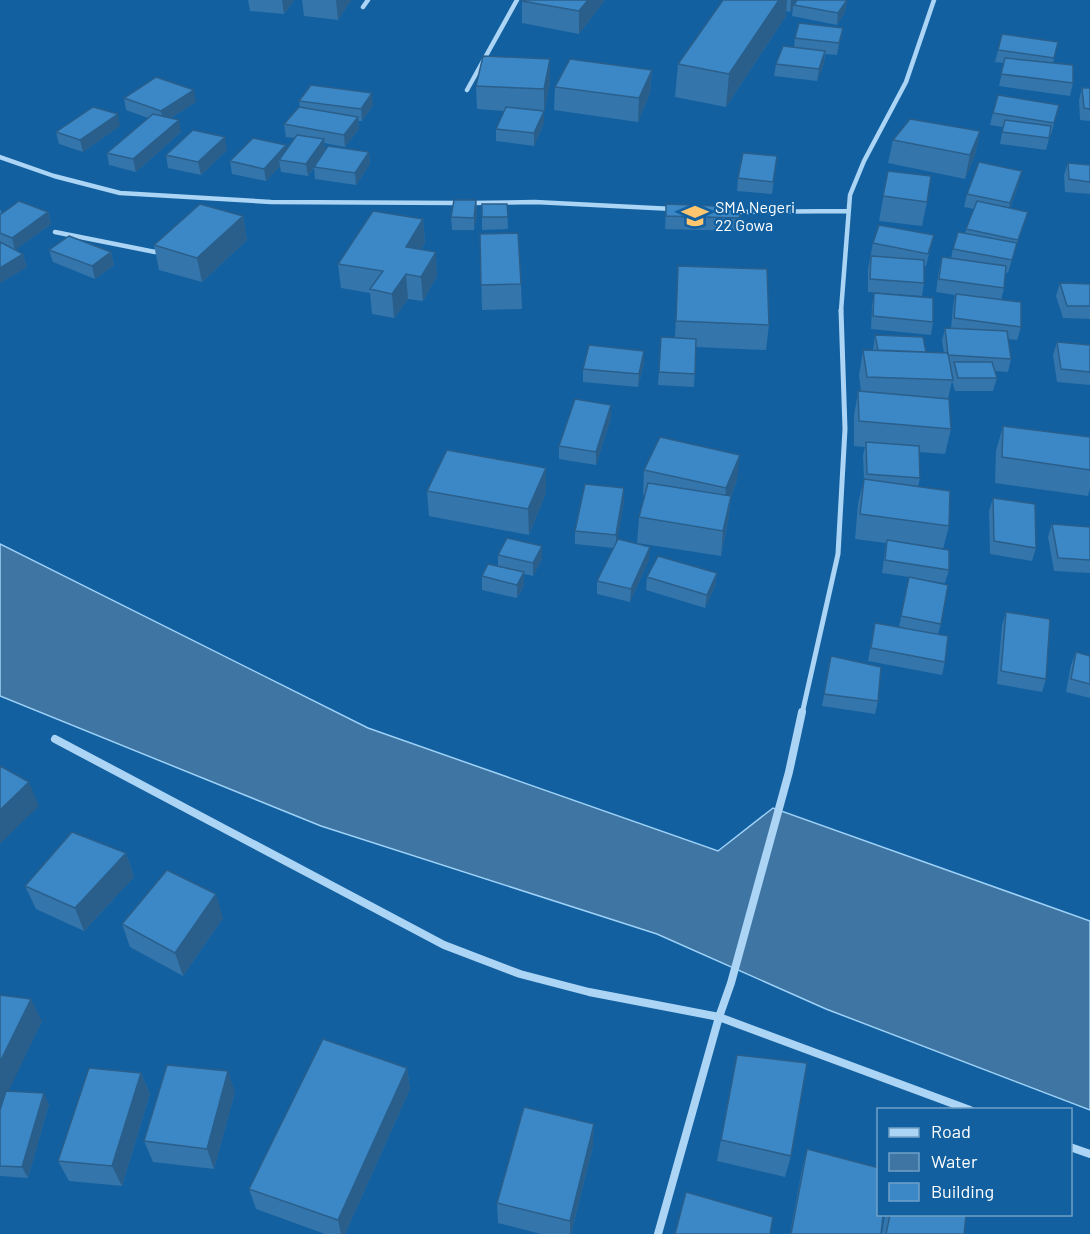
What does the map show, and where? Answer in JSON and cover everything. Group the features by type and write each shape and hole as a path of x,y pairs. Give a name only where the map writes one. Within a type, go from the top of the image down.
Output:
{"street":[{"path":"363,7 368,0"},
{"path":"467,90 517,0"},
{"path":"658,1234 789,772 838,554 845,429 842,305 847,211 855,179 894,107 915,61 934,0"},
{"path":"0,157 69,181 120,193 218,200 400,204 535,202 685,209"},
{"path":"209,208 218,200"},
{"path":"731,212 847,211"},
{"path":"55,232 155,252 164,244"},
{"path":"55,739 444,945 520,974 589,992 719,1017 965,1108"},
{"path":"1072,1147 1090,1154"}],"water":[{"path":"0,544 368,728 718,851 773,808 1090,921 1090,1110 826,1009 657,934 321,826 0,696"}],"building":[{"path":"522,0 588,0 579,11"},
{"path":"723,0 779,0 729,74 678,64"},
{"path":"797,0 847,0 838,13 794,5"},
{"path":"799,23 843,28 839,43 795,38"},
{"path":"1002,34 1058,42 1054,58 998,50"},
{"path":"783,46 825,51 819,69 776,64"},
{"path":"483,56 550,59 544,89 476,86"},
{"path":"1005,58 1073,65 1073,83 1001,74"},
{"path":"570,59 652,70 639,98 555,87"},
{"path":"156,77 194,90 161,111 124,98"},
{"path":"311,85 372,93 361,109 299,101"},
{"path":"1082,88 1090,88 1090,109 1084,108"},
{"path":"998,95 1059,105 1054,123 993,113"},
{"path":"93,107 118,114 80,140 56,132"},
{"path":"299,107 358,117 344,135 284,124"},
{"path":"506,107 544,111 534,133 496,129"},
{"path":"153,114 179,120 133,159 107,153"},
{"path":"910,119 980,131 970,155 893,140"},
{"path":"1005,120 1051,126 1049,138 1002,132"},
{"path":"193,130 225,137 198,162 166,155"},
{"path":"297,135 324,139 306,164 279,160"},
{"path":"253,138 286,145 264,169 230,161"},
{"path":"328,146 369,152 355,173 314,167"},
{"path":"743,153 777,156 773,182 738,178"},
{"path":"979,162 1022,171 1010,203 967,194"},
{"path":"1068,163 1090,165 1090,182 1069,179"},
{"path":"888,171 931,176 927,202 883,196"},
{"path":"454,200 476,200 474,218 451,217"},
{"path":"19,201 48,212 12,238 0,233 0,215"},
{"path":"977,201 1028,212 1018,240 966,229"},
{"path":"200,204 243,216 197,258 154,245"},
{"path":"482,204 507,204 508,217 482,217"},
{"path":"666,204 739,207 740,218 666,216"},
{"path":"373,211 423,219 406,247 436,252 421,277 406,274 392,294 370,289 383,271 338,264"},
{"path":"879,225 934,235 928,254 873,243"},
{"path":"958,232 1017,243 1012,260 953,249"},
{"path":"518,233 521,284 481,285 480,234"},
{"path":"69,236 111,252 92,266 49,250"},
{"path":"0,242 23,254 0,268"},
{"path":"871,256 924,260 924,283 870,279"},
{"path":"942,257 1006,266 1004,288 939,279"},
{"path":"678,266 767,269 769,325 676,321"},
{"path":"1060,283 1090,284 1090,306 1067,306"},
{"path":"874,293 933,298 933,322 873,316"},
{"path":"956,294 1021,302 1021,327 954,318"},
{"path":"945,328 1007,331 1011,359 948,355"},
{"path":"875,335 923,337 926,352 878,350"},
{"path":"661,337 696,339 695,374 659,372"},
{"path":"1057,342 1090,345 1090,372 1061,369"},
{"path":"589,345 644,351 639,374 583,369"},
{"path":"863,350 948,353 953,380 867,377"},
{"path":"954,362 992,362 997,378 958,378"},
{"path":"858,391 949,399 951,429 859,421"},
{"path":"575,399 611,405 596,452 559,446"},
{"path":"1003,426 1090,437 1090,470 1002,457"},
{"path":"660,437 740,455 726,488 644,470"},
{"path":"866,442 919,446 920,478 867,474"},
{"path":"447,450 546,468 528,509 427,491"},
{"path":"864,479 950,491 949,526 860,514"},
{"path":"648,483 731,496 723,531 639,517"},
{"path":"585,484 624,488 616,535 575,531"},
{"path":"993,498 1035,504 1036,548 994,541"},
{"path":"1052,524 1090,527 1090,560 1058,558"},
{"path":"507,538 542,546 533,563 498,555"},
{"path":"618,539 650,547 631,589 597,581"},
{"path":"887,540 949,550 949,570 885,560"},
{"path":"658,556 717,573 707,595 647,577"},
{"path":"488,564 524,572 517,585 482,576"},
{"path":"909,577 948,585 941,624 901,616"},
{"path":"1006,612 1050,619 1046,679 1001,671"},
{"path":"875,623 948,636 945,662 871,648"},
{"path":"1076,652 1090,656 1090,684 1071,679"},
{"path":"831,656 881,667 878,701 824,694"},
{"path":"0,766 29,782 0,810"},
{"path":"72,832 126,853 75,908 25,886"},
{"path":"167,870 216,894 175,953 122,924"},
{"path":"0,995 31,999 0,1062"},
{"path":"323,1039 407,1068 338,1220 249,1189"},
{"path":"737,1055 807,1063 791,1156 721,1140"},
{"path":"167,1065 228,1071 207,1149 144,1141"},
{"path":"89,1068 141,1073 112,1166 58,1161"},
{"path":"6,1091 44,1093 22,1167 0,1166 0,1110"},
{"path":"524,1107 594,1124 570,1221 497,1203"},
{"path":"807,1149 877,1167 877,1216 883,1216 881,1234 791,1234"},
{"path":"686,1192 773,1217 770,1234 675,1234"},
{"path":"890,1216 966,1216 964,1234 886,1234"}],"place":[{"name":"SMA Negeri 22 Gowa","path":"695,216"}]}
